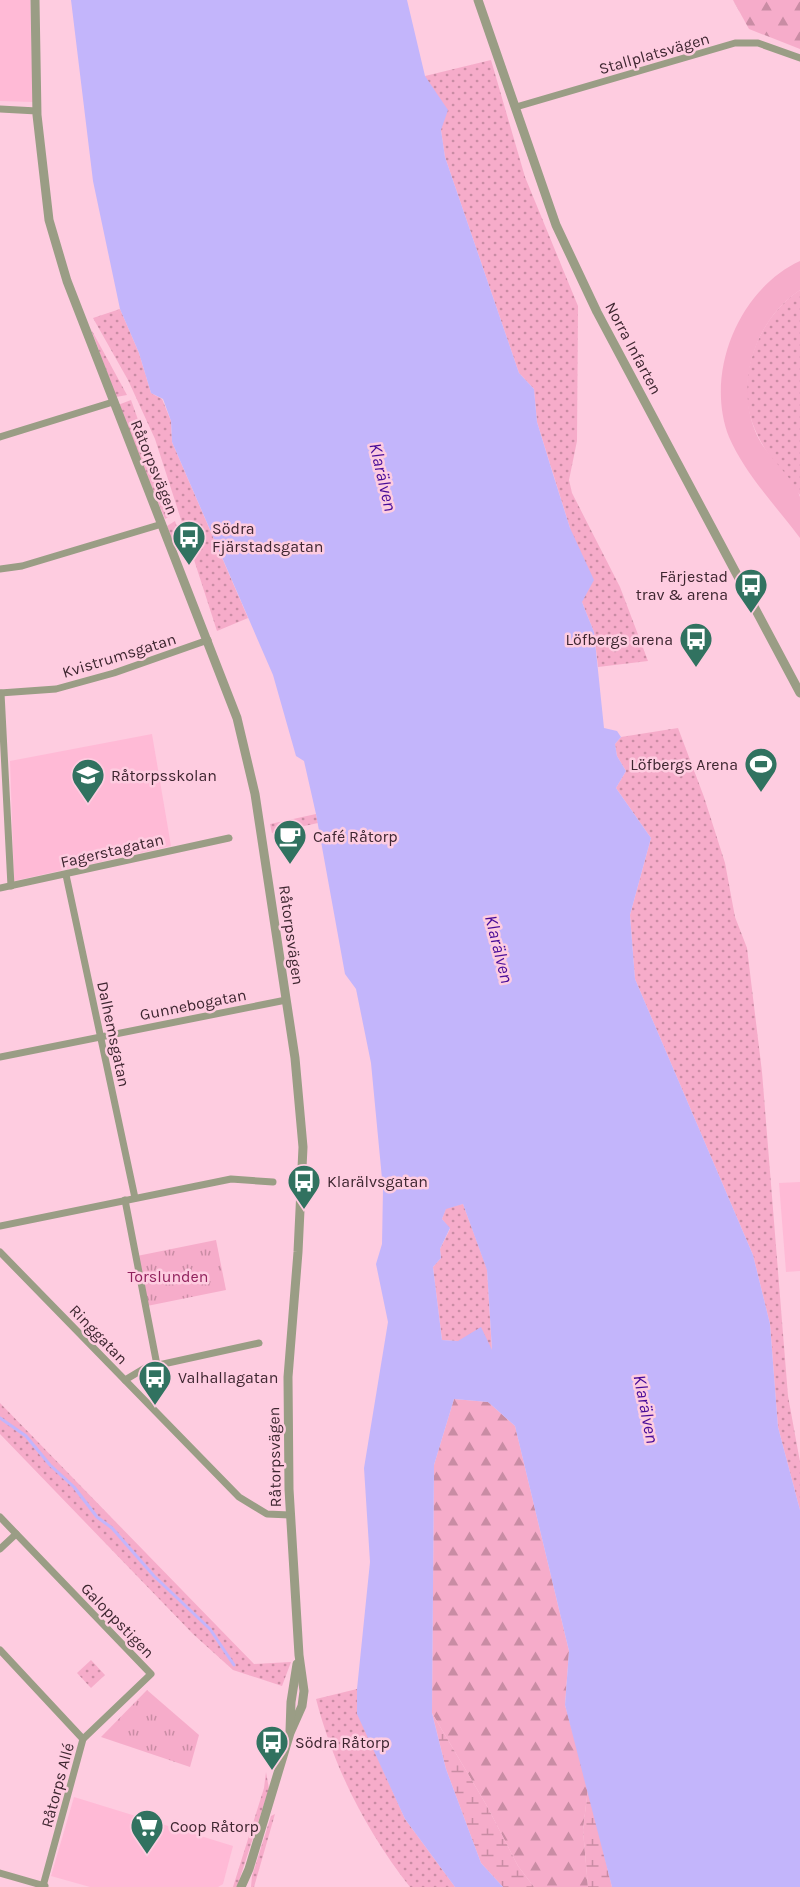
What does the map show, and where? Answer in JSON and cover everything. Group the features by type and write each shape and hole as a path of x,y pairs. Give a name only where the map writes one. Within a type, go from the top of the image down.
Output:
{"street":[{"name":"Råtorpsvägen","path":"35,0 37,111 49,220 67,281 237,718 249,763 295,1058 303,1147 298,1252 288,1377 290,1515 299,1655 304,1691 302,1706 290,1733 249,1869"},
{"name":"Norra Infarten","path":"478,0 556,225 597,312 800,693"},
{"name":"Stallplatsvägen","path":"516,107 735,44 758,43 800,58"},
{"path":"0,110 37,111"},
{"path":"0,437 113,402"},
{"path":"0,569 22,566 162,524"},
{"name":"Kvistrumsgatan","path":"1,693 56,689 114,673 208,640"},
{"path":"1,693 11,886"},
{"name":"Fagerstagatan","path":"0,888 229,838"},
{"name":"Dalhemsgatan","path":"66,875 135,1198"},
{"name":"Gunnebogatan","path":"0,1056 286,1000"},
{"path":"0,1226 231,1179 273,1182"},
{"path":"125,1200 157,1365"},
{"name":"Ringgatan","path":"0,1252 244,1501 267,1514 290,1515"},
{"path":"125,1380 137,1371 157,1365 259,1343"},
{"name":"Galoppstigen","path":"0,1517 151,1674 83,1738"},
{"path":"0,1549 16,1534"},
{"name":"Råtorps Allé","path":"0,1650 83,1738 45,1886"},
{"path":"241,1887 249,1869"},
{"path":"248,1887 249,1869"},
{"path":"0,1873 45,1886"}],"shaded area":[{"path":"0,0 30,0 33,102 0,101"},
{"name":"Råtorpsskolan","path":"152,734 171,846 14,881 10,761"},
{"path":"800,1182 800,1271 786,1272 779,1183"},
{"path":"74,1797 233,1846 223,1884 218,1887 90,1887 51,1876"}],"green space":[{"path":"733,0 800,0 800,49 749,29"},
{"path":"491,60 525,177 578,306 577,441 569,480 572,493 620,587 648,661 598,667 594,632 582,602 570,528 537,422 534,389 519,373 445,157 441,130 425,76"},
{"path":"800,261 800,290 784,303 759,338 748,379 748,400 752,421 760,441 798,491 800,538 752,477 736,451 729,437 722,412 721,386 724,361 732,336 744,312 760,291 778,274"},
{"path":"800,290 800,495 758,437 749,409 747,390 754,351 762,333 772,316"},
{"path":"120,309 139,353 151,393 162,399 171,421 172,442 248,618 217,631 155,439 128,380 93,318"},
{"path":"91,329 127,395 116,397"},
{"path":"131,400 172,515 165,519 118,405"},
{"path":"175,521 187,557 173,542 167,526"},
{"path":"678,728 704,797 725,863 735,917 747,948 762,1072 788,1396 800,1462 800,1510 778,1427 770,1324 753,1255 635,979 630,915 651,838 616,788 626,771 617,756 615,744 621,737"},
{"path":"316,814 318,823 272,833 270,824"},
{"path":"463,1204 487,1269 492,1352 458,1341 442,1340 433,1267 441,1258 440,1249 450,1229 442,1219 446,1208"},
{"name":"Torslunden","path":"216,1240 226,1290 147,1306 137,1256"},
{"path":"454,1399 488,1402 515,1426 569,1651 565,1705 588,1788 583,1830 588,1887 534,1887 518,1866 487,1806 432,1713 434,1465"},
{"path":"0,1403 254,1664 291,1662 282,1686 233,1670 193,1634 0,1434"},
{"path":"91,1660 105,1675 91,1688 77,1673"},
{"path":"357,1689 358,1714 405,1819 455,1887 410,1887 379,1844 353,1798 332,1750 316,1699"},
{"path":"147,1690 199,1735 190,1767 101,1737"},
{"path":"432,1713 487,1806 518,1866 534,1887 503,1887 481,1863 446,1769"},
{"path":"266,1772 269,1789 237,1887 233,1887 264,1788"},
{"path":"588,1788 612,1887 588,1887 583,1830"},
{"path":"275,1814 254,1887 251,1887 252,1876 271,1816"}],"water":[{"name":"Klarälven","path":"71,0 407,0 425,76 448,110 441,130 445,157 519,373 534,389 537,422 553,474 570,528 594,580 582,602 594,632 604,728 617,731 621,737 615,744 617,756 626,771 616,788 651,838 630,915 635,979 753,1255 770,1324 778,1427 800,1510 800,1887 612,1887 565,1705 569,1651 515,1426 488,1402 454,1399 434,1465 432,1713 446,1769 481,1863 503,1887 455,1887 405,1819 357,1714 357,1689 370,1562 364,1468 388,1322 376,1264 382,1244 383,1189 371,1063 356,989 345,974 304,761 296,756 273,675 172,442 171,421 163,399 151,393 139,353 120,309 93,181","holes":["463,1204 487,1270 492,1350 481,1327 458,1341 442,1340 433,1267 441,1258 440,1249 450,1228 442,1219 446,1209"]}],"waterway":[{"path":"0,1418 26,1436 50,1465 74,1487 97,1517 112,1528 154,1576 210,1629 234,1665"}],"place":[{"name":"Södra Fjärstadsgatan","path":"189,566"},
{"name":"Färjestad trav & arena","path":"751,614"},
{"name":"Löfbergs arena","path":"696,668"},
{"name":"Löfbergs Arena","path":"761,793"},
{"name":"Råtorpsskolan","path":"88,804"},
{"name":"Café Råtorp","path":"290,865"},
{"name":"Klarälvsgatan","path":"304,1210"},
{"name":"Valhallagatan","path":"155,1406"},
{"name":"Södra Råtorp","path":"272,1771"},
{"name":"Coop Råtorp","path":"147,1855"}]}
